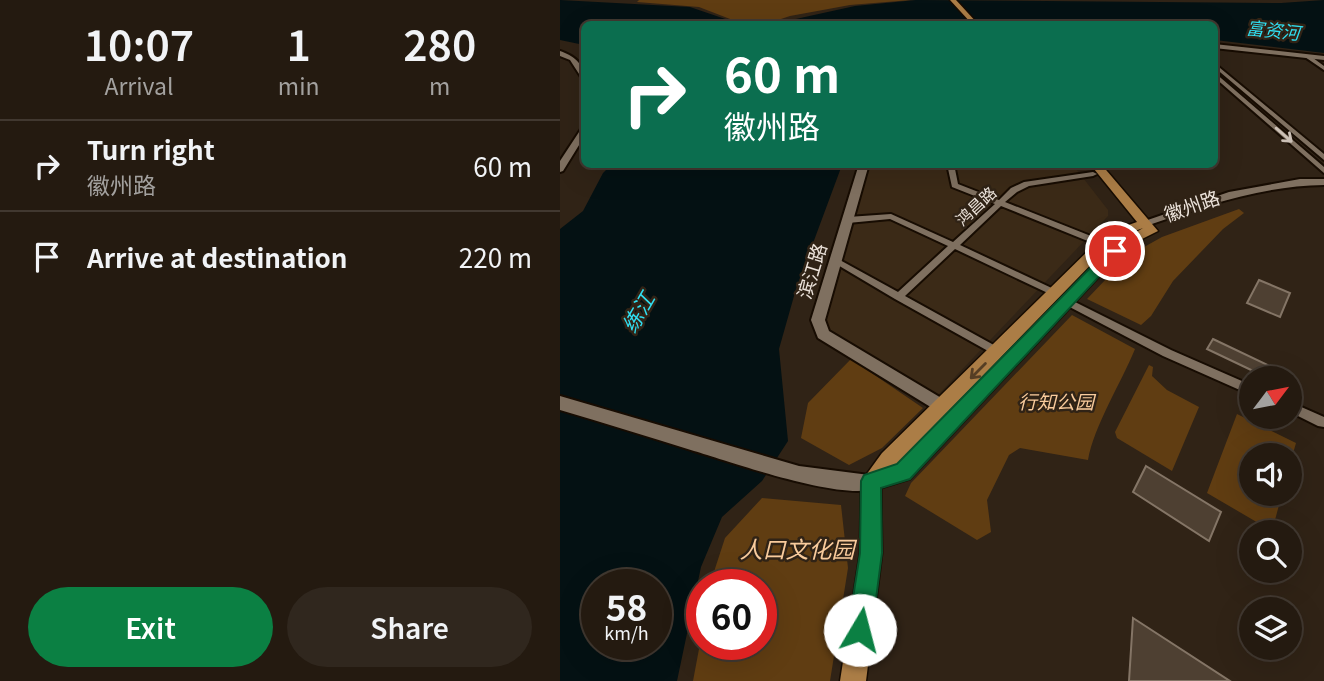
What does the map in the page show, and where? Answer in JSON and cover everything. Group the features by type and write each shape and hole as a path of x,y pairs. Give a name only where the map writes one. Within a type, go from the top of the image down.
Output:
{"main road":[{"path":"947,0 965,21"},
{"path":"953,0 972,21"},
{"path":"1091,168 1144,228"},
{"name":"徽州路","path":"871,481 903,472 1061,297 1103,244 1118,233 1144,228"},
{"name":"徽州路","path":"871,481 889,459 997,352 1144,228"},
{"path":"853,681 871,553 871,481"}],"street":[{"path":"1218,46 1324,58"},
{"path":"560,53 572,59 581,71"},
{"path":"1307,56 1324,68"},
{"path":"1218,67 1324,158"},
{"path":"1218,78 1324,171"},
{"path":"560,169 581,136"},
{"name":"滨江路","path":"863,168 818,320 823,334 942,407"},
{"path":"951,168 955,185 1103,244"},
{"name":"鸿昌路","path":"898,297 1000,203 1027,184 1091,168"},
{"name":"徽州路","path":"1144,228 1254,187 1293,181 1324,181"},
{"name":"徽州路","path":"1144,228 1252,196 1287,189 1324,188"},
{"path":"848,220 891,216 1061,297 1167,353 1239,385"},
{"path":"835,261 997,352"},
{"path":"560,403 799,474 844,481 871,481"},
{"path":"1302,413 1322,422"}],"shaded area":[{"path":"865,168 1075,168 1108,210 1108,216 935,398 828,332 822,313"}],"green space":[{"path":"911,0 850,5 775,21 735,21 699,7 637,2"},
{"path":"1239,209 1244,213 1223,229 1173,281 1151,316 1141,325 1087,299 1128,256 1162,237"},
{"name":"行知公园","path":"1072,315 1135,349 1102,419 1088,460 1020,448 1009,455 987,500 991,532 977,540 905,496 911,483"},
{"path":"851,359 923,408 882,448 849,465 801,438 808,403"},
{"path":"1149,365 1153,367 1152,376 1167,390 1199,407 1172,471 1117,438 1115,432"},
{"path":"1237,414 1239,429 1268,429 1296,443 1239,443 1239,506 1279,506 1275,520 1253,520 1207,493"},
{"name":"人口文化园","path":"762,498 841,505 848,568 830,681 693,681 697,660 777,660 777,569 715,569 725,538"}],"water":[{"path":"560,0 690,7 731,21 581,21 581,44 560,40"},
{"name":"富资河","path":"916,0 1281,3 1324,0 1324,53 1218,40 1218,21 787,21 855,6"},
{"name":"练江","path":"608,168 841,168 796,289 779,349 788,441 762,481 722,517 701,569 686,569 686,638 677,681 560,681 560,229 583,211"}],"building":[{"path":"1259,280 1290,293 1280,317 1247,303"},
{"path":"1213,339 1270,366 1243,366 1207,349"},
{"path":"1146,466 1221,512 1209,541 1133,492"},
{"path":"1133,618 1230,681 1129,681"}],"route":[{"path":"860,630 871,553 871,481 903,472 1115,251"}]}
